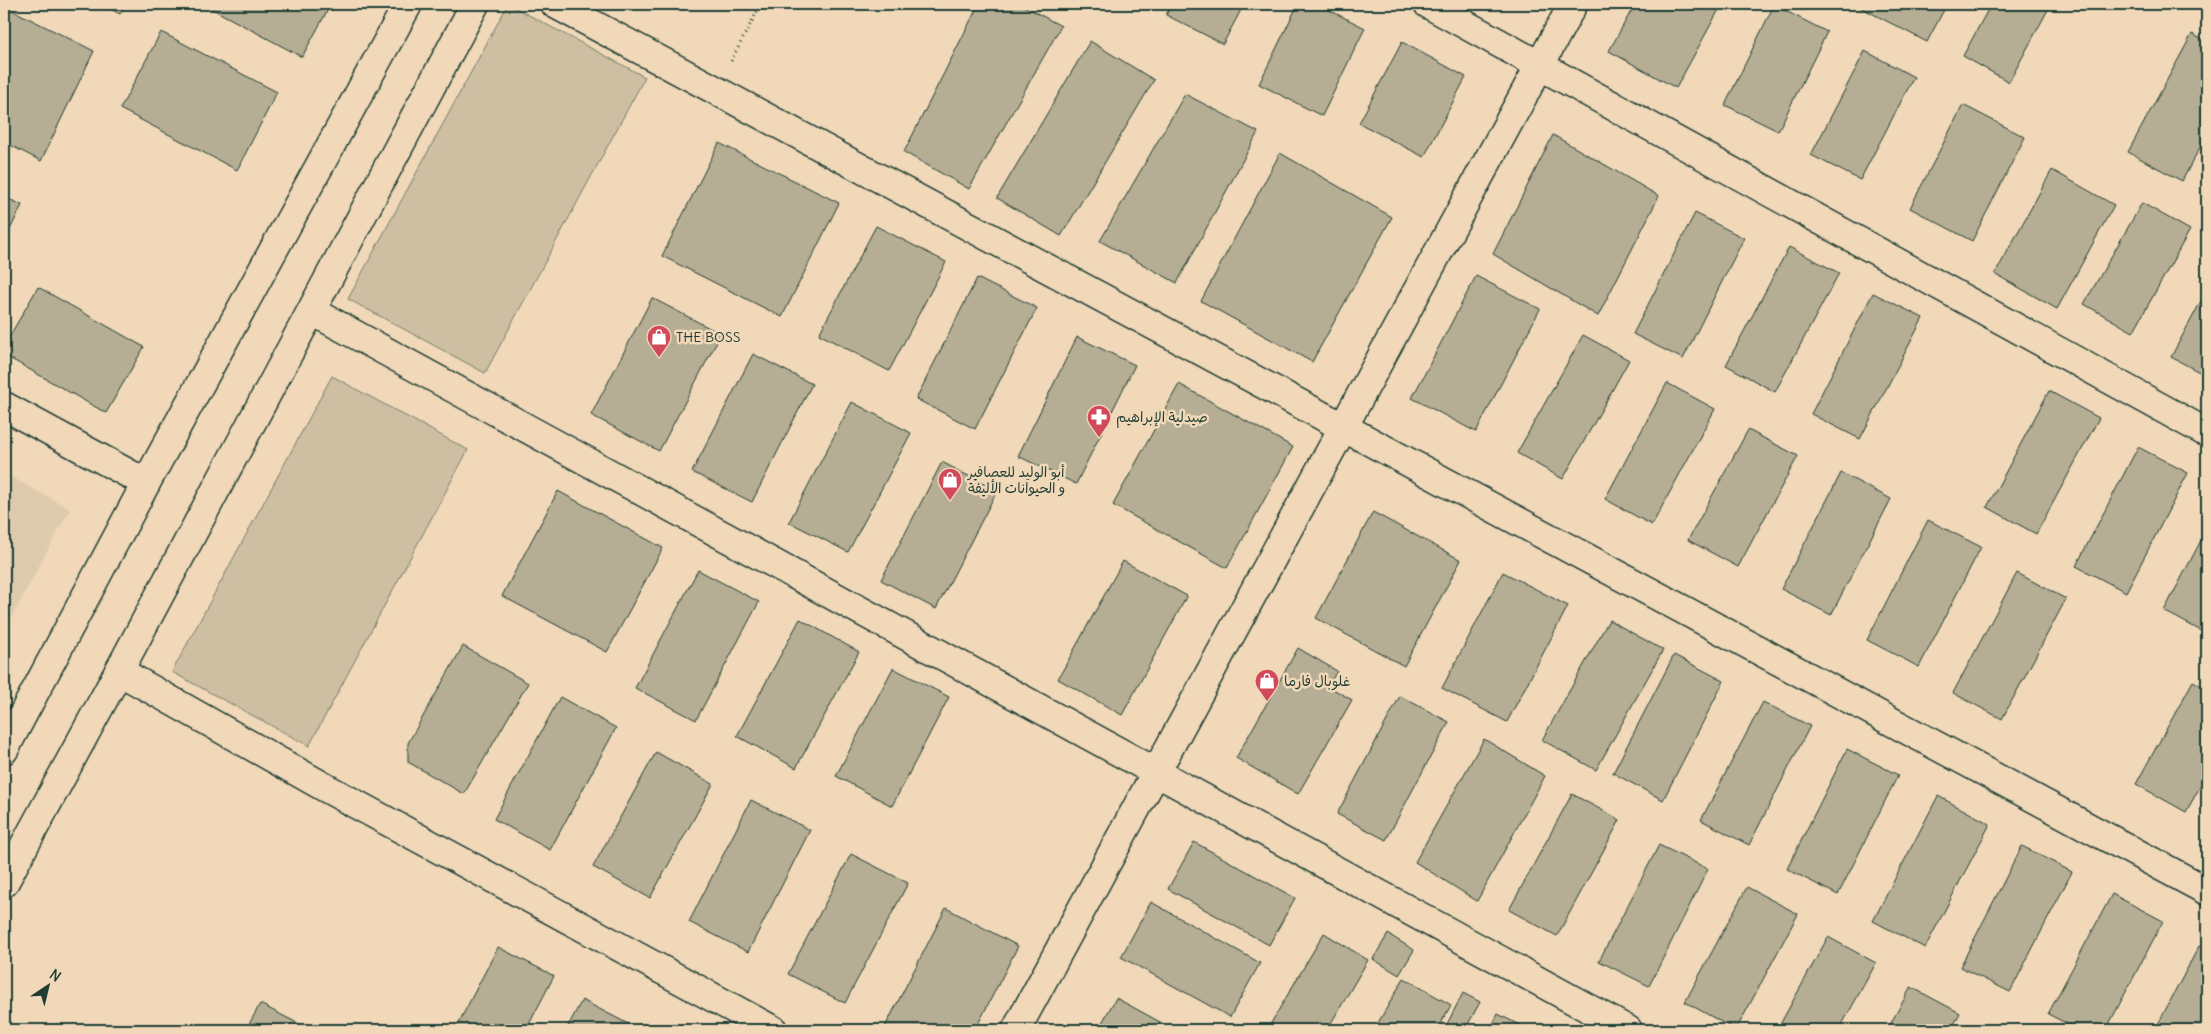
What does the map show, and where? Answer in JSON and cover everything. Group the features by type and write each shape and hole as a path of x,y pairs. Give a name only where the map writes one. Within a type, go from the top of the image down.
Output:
{"street":[{"path":"4,750 146,483 408,4"},
{"path":"4,882 119,671 475,4"},
{"path":"555,4 2207,891"},
{"path":"1428,4 2207,433"},
{"path":"1016,1030 1573,4"},
{"path":"312,311 1628,1030"},
{"path":"4,406 146,483"},
{"path":"119,671 326,788 772,1030"}],"path":[{"path":"716,90 761,4"}],"shaded area":[{"path":"508,4 645,77 485,373 348,299"},
{"path":"332,376 468,450 309,746 172,672"},
{"path":"4,473 70,509 4,631"}],"building":[{"path":"101,4 126,4 120,14"},
{"path":"203,4 331,4 302,57"},
{"path":"979,4 1020,4 1061,26 969,189 904,152"},
{"path":"1172,4 1244,4 1223,44 1166,15"},
{"path":"1298,4 1317,4 1365,28 1322,116 1259,84"},
{"path":"1635,4 1722,4 1676,88 1609,51"},
{"path":"1854,4 1947,4 1927,42"},
{"path":"1991,4 2051,4 2009,82 1963,56"},
{"path":"1774,5 1827,32 1778,131 1725,105"},
{"path":"4,6 94,51 41,161 4,142"},
{"path":"161,32 277,92 237,170 120,109"},
{"path":"2192,34 2207,42 2207,134 2182,181 2128,152"},
{"path":"1090,41 1154,80 1061,236 997,198"},
{"path":"1402,42 1466,77 1424,157 1359,123"},
{"path":"1865,51 1914,77 1860,180 1811,155"},
{"path":"1185,94 1258,132 1177,283 1100,241"},
{"path":"1963,105 2025,137 1972,241 1910,208"},
{"path":"1553,135 1659,196 1598,316 1493,254"},
{"path":"719,143 839,203 782,317 662,256"},
{"path":"1280,153 1392,217 1312,362 1201,301"},
{"path":"2052,170 2114,205 2057,309 1995,274"},
{"path":"4,197 22,205 4,242"},
{"path":"2142,203 2190,230 2133,332 2084,304"},
{"path":"1695,213 1744,238 1683,359 1633,334"},
{"path":"876,226 946,262 889,371 819,334"},
{"path":"1789,247 1839,273 1775,392 1726,365"},
{"path":"1476,276 1540,309 1476,432 1412,398"},
{"path":"977,278 1037,308 975,429 916,399"},
{"path":"38,287 144,347 106,413 4,355 4,346"},
{"path":"2207,290 2207,376 2171,357"},
{"path":"1873,293 1923,318 1860,439 1811,414"},
{"path":"652,298 721,334 659,451 591,415"},
{"path":"1583,335 1629,360 1563,479 1517,453"},
{"path":"1077,337 1135,365 1076,484 1018,456"},
{"path":"753,354 812,384 752,502 692,472"},
{"path":"1667,383 1715,409 1652,525 1605,499"},
{"path":"1179,384 1293,447 1227,568 1113,505"},
{"path":"2049,391 2099,418 2036,534 1987,507"},
{"path":"852,402 911,433 848,552 789,522"},
{"path":"1748,430 1798,456 1738,567 1688,540"},
{"path":"2138,447 2188,473 2126,592 2076,566"},
{"path":"942,462 997,491 936,609 881,580"},
{"path":"1841,473 1891,499 1831,615 1781,589"},
{"path":"558,491 663,548 607,652 502,596"},
{"path":"1373,512 1461,560 1404,666 1316,618"},
{"path":"1928,520 1981,547 1919,667 1867,640"},
{"path":"2207,529 2207,634 2164,611"},
{"path":"1123,561 1187,596 1122,715 1058,679"},
{"path":"698,570 759,602 696,720 635,688"},
{"path":"1503,572 1568,606 1507,722 1442,688"},
{"path":"2017,573 2066,599 2002,719 1953,693"},
{"path":"800,619 859,652 796,768 737,736"},
{"path":"1609,620 1663,650 1596,770 1542,740"},
{"path":"463,646 528,683 464,794 408,762 408,743"},
{"path":"1298,648 1337,671 1328,686 1352,700 1298,794 1236,758"},
{"path":"1674,655 1724,681 1663,800 1613,773"},
{"path":"893,668 949,697 892,806 836,776"},
{"path":"2193,681 2207,689 2207,774 2186,812 2136,784"},
{"path":"1400,696 1449,722 1386,840 1337,814"},
{"path":"560,697 616,728 550,850 494,819"},
{"path":"1763,702 1810,726 1749,845 1701,820"},
{"path":"1484,739 1545,776 1477,901 1415,862"},
{"path":"1847,749 1898,775 1838,895 1787,869"},
{"path":"656,752 713,784 650,898 593,867"},
{"path":"1572,794 1620,820 1557,936 1509,910"},
{"path":"1938,796 1990,824 1925,948 1873,921"},
{"path":"751,800 810,830 748,952 689,922"},
{"path":"1194,842 1295,898 1269,945 1168,889"},
{"path":"1659,845 1708,869 1649,986 1599,961"},
{"path":"2022,846 2072,872 2010,992 1960,967"},
{"path":"851,854 908,883 845,1003 788,974"},
{"path":"1747,887 1798,914 1736,1030 1685,1002"},
{"path":"2112,894 2163,921 2106,1030 2079,1030 2048,1014"},
{"path":"1151,902 1260,963 1230,1017 1121,957"},
{"path":"946,908 1018,946 975,1030 892,1030 885,1027"},
{"path":"1324,933 1368,960 1327,1030 1267,1030"},
{"path":"1388,934 1414,950 1399,975 1373,959"},
{"path":"1828,937 1876,963 1839,1030 1777,1030"},
{"path":"2199,946 2207,950 2207,1030 2155,1030"},
{"path":"498,947 554,976 526,1030 455,1030"},
{"path":"1404,978 1451,1005 1437,1030 1374,1030"},
{"path":"1911,987 1960,1013 1951,1030 1887,1030"},
{"path":"1463,993 1480,1002 1465,1030 1444,1030"},
{"path":"1116,998 1171,1028 1169,1030 1098,1030"},
{"path":"582,1000 640,1030 566,1030"},
{"path":"260,1004 311,1030 246,1030"},
{"path":"1498,1014 1529,1030 1490,1030"}],"place":[{"name":"THE BOSS","path":"659,358"},
{"name":"صيدلية الإبراهيم","path":"1099,438"},
{"name":"أبو الوليد للعصافير و الحيوانات الأليفة","path":"950,501"},
{"name":"غلوبال فارما","path":"1267,702"}]}
